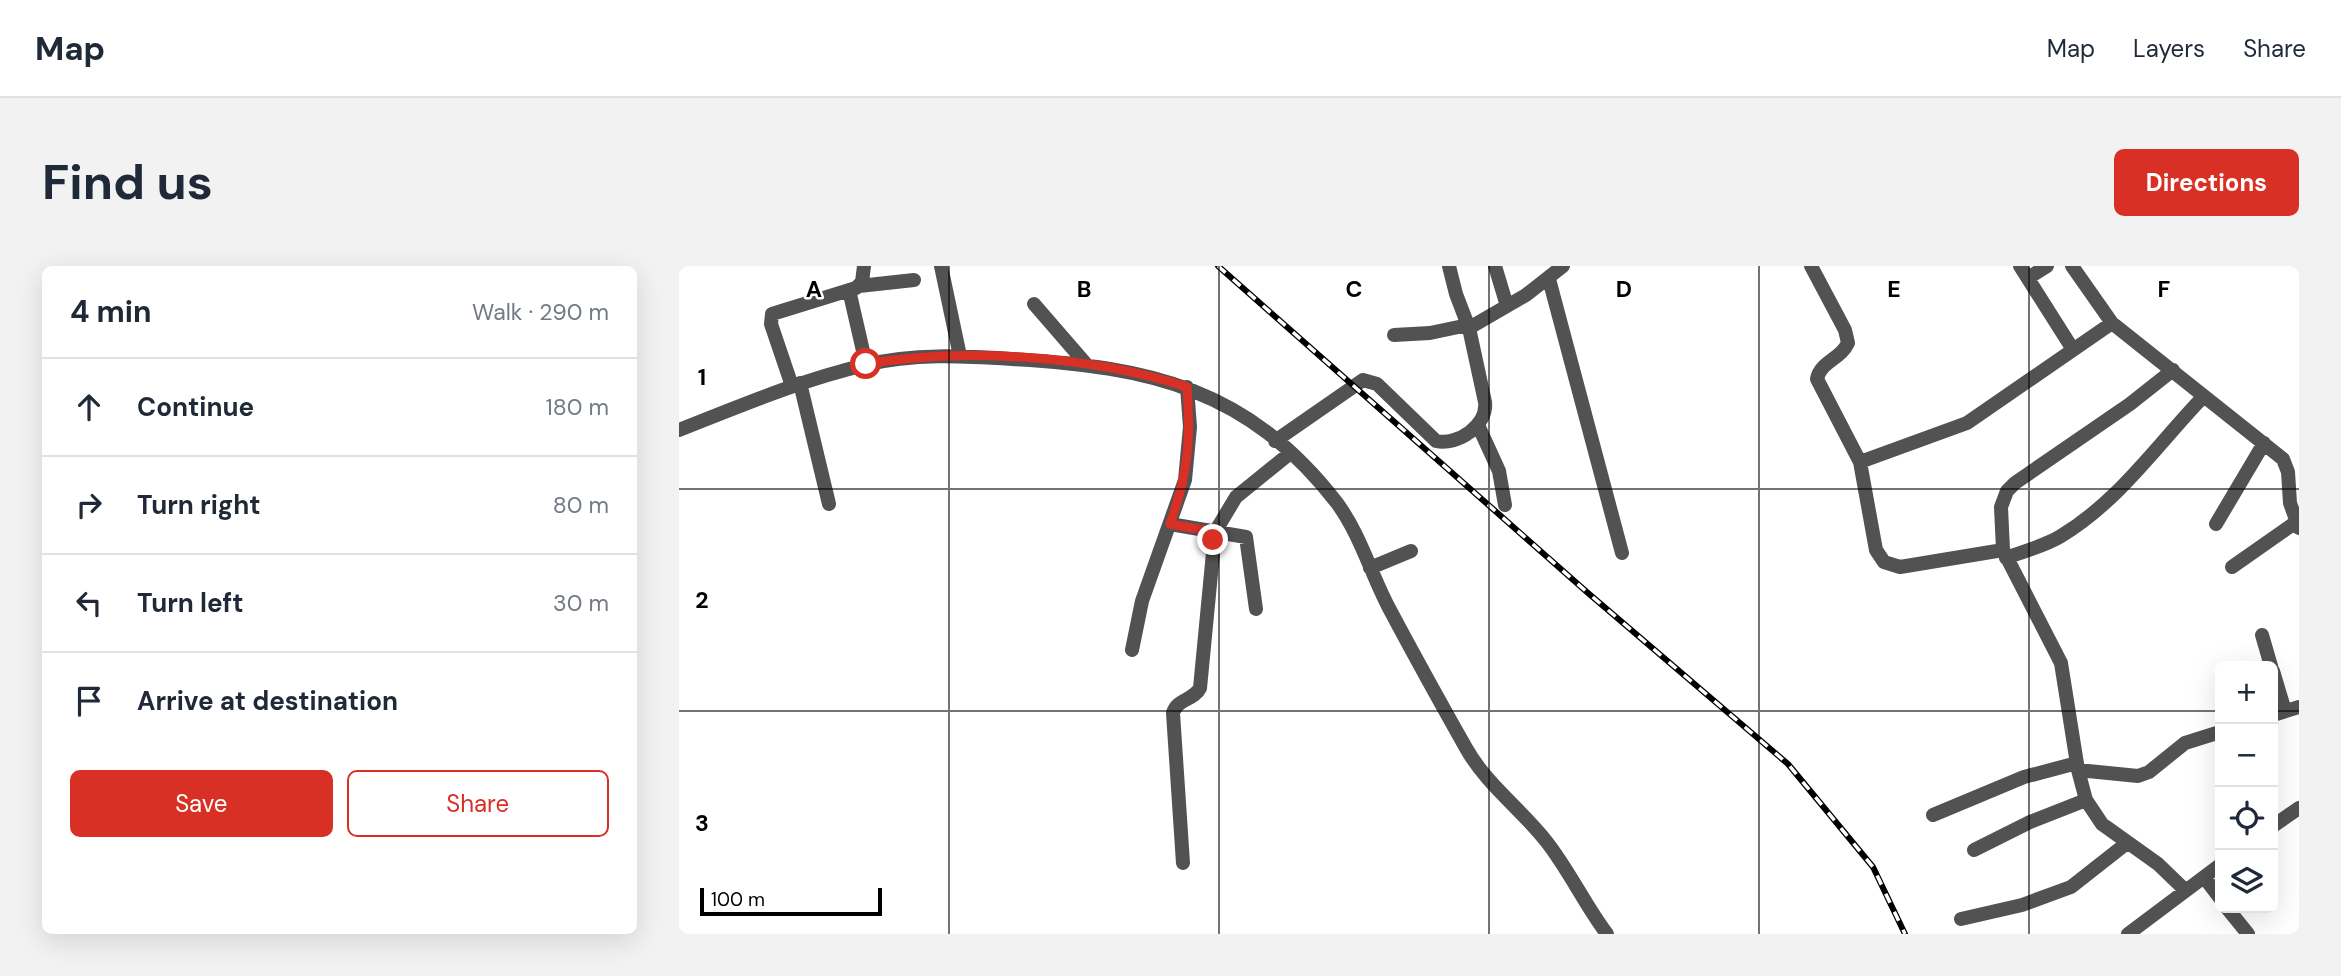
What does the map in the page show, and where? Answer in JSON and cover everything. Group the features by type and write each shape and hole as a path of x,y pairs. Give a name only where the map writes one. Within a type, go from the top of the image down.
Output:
{"street":[{"path":"864,266 854,288 866,364"},
{"path":"941,266 960,356"},
{"path":"1275,441 1363,380 1377,384 1436,441 1447,442 1478,425 1486,408 1469,327 1455,294 1449,266"},
{"path":"1495,266 1507,306"},
{"path":"1394,335 1469,327 1507,306 1563,266"},
{"path":"1811,266 1845,330 1848,343 1840,355 1820,369 1817,379 1860,462 1875,550 1884,562 1900,567 2004,554 2059,537 2132,478 2203,397"},
{"path":"2047,266 2024,272 2072,348"},
{"path":"2072,266 2112,323 2264,443 2287,466 2290,503 2298,523 2232,567"},
{"path":"1549,278 1622,554"},
{"path":"829,504 796,384 771,324 772,314 854,288 914,280"},
{"path":"1034,304 1086,364"},
{"path":"1860,462 1967,423 2072,348 2112,323"},
{"path":"679,430 796,384 866,364 910,357 960,356 1086,364 1187,387 1242,413 1289,454 1340,507 1468,752 1491,782 1551,847 1607,934"},
{"path":"2173,370 2007,491 2001,507 2004,554 2061,663 2077,766 2086,800 2102,824 2158,864 2185,890"},
{"path":"1132,650 1145,591 1188,467 1190,427 1187,387"},
{"path":"1478,425 1499,471 1504,505"},
{"path":"2216,524 2264,443"},
{"path":"1182,863 1173,713 1177,705 1196,695 1200,688 1215,532 1236,497 1289,454"},
{"path":"1170,524 1240,534 1248,540 1256,609"},
{"path":"1370,568 1411,551"},
{"path":"2262,635 2270,661"},
{"path":"2278,688 2285,711"},
{"path":"1933,815 2024,777 2077,766 2138,776 2185,743 2215,734"},
{"path":"1974,850 2030,822 2086,800"},
{"path":"2278,823 2299,807"},
{"path":"1961,919 2022,905 2071,887 2127,843"},
{"path":"2128,934 2215,868"},
{"path":"2204,877 2215,891"},
{"path":"2231,913 2248,934"}],"railway":[{"path":"1218,266 1588,593 1788,764 1873,867 1905,934"}],"route":[{"path":"866,364 910,357 960,356 1086,364 1187,387 1190,427 1188,467 1170,524 1215,532 1213,540"}]}
